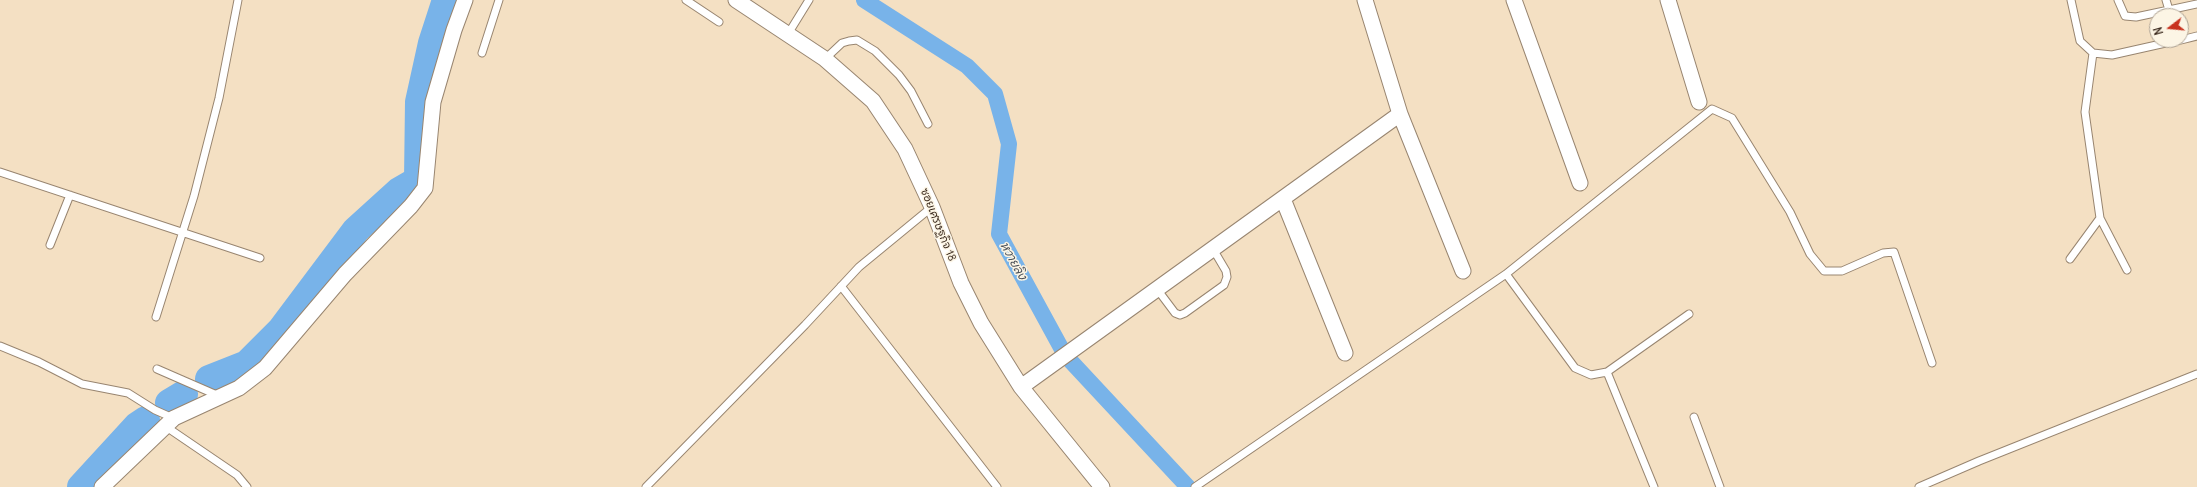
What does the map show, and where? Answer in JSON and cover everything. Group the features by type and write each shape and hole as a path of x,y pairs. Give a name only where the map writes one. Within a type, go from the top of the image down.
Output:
{"street":[{"path":"102,487 170,422 238,388 265,368 345,274 411,206 425,188 433,102 454,30 465,0"},
{"name":"ซอยเศรษฐกิจ 18","path":"736,0 825,59 877,106 905,149 932,206 961,283 977,316 1020,387 1102,487"},
{"path":"1365,0 1400,114 1463,271"},
{"path":"1514,0 1580,183"},
{"path":"1668,0 1699,102"},
{"path":"1020,387 1400,114"},
{"path":"1283,198 1345,353"}],"lane":[{"path":"156,317 183,231 219,98 238,0"},
{"path":"482,53 499,0"},
{"path":"686,0 719,22"},
{"path":"788,34 809,0"},
{"path":"2071,0 2080,41 2093,53 2112,55 2149,47"},
{"path":"2118,0 2124,16 2136,17 2149,14"},
{"path":"2178,8 2197,4"},
{"path":"825,59 842,43 849,41 856,40 875,51 899,74 911,91 928,124"},
{"path":"2093,53 2085,112 2100,218 2127,270"},
{"path":"1195,487 1506,274 1712,109 1732,118 1790,212 1810,254 1824,270 1842,271 1884,253 1894,252 1932,363"},
{"path":"0,172 183,231 260,258"},
{"path":"50,245 70,194"},
{"path":"646,487 858,267 932,206"},
{"path":"2070,260 2100,218"},
{"path":"1157,289 1175,313 1180,315 1185,314 1224,285 1227,278 1226,271 1213,249"},
{"path":"1506,274 1575,368 1591,375 1607,372 1689,314"},
{"path":"841,286 997,487"},
{"path":"0,346 39,362 82,384 128,393 155,410 237,475 247,487"},
{"path":"157,369 221,396"},
{"path":"1607,372 1654,487"},
{"path":"1919,487 1979,460 2197,374"},
{"path":"1694,417 1720,487"}],"waterway":[{"path":"209,379 247,364 281,330 356,230 399,191 418,180 419,102 432,43 446,0"},
{"name":"หวายลิง","path":"864,0 967,66 995,94 1009,144 999,234 1065,355 1188,487"},
{"path":"169,403 184,394"},
{"path":"81,487 137,426 146,420"}]}
